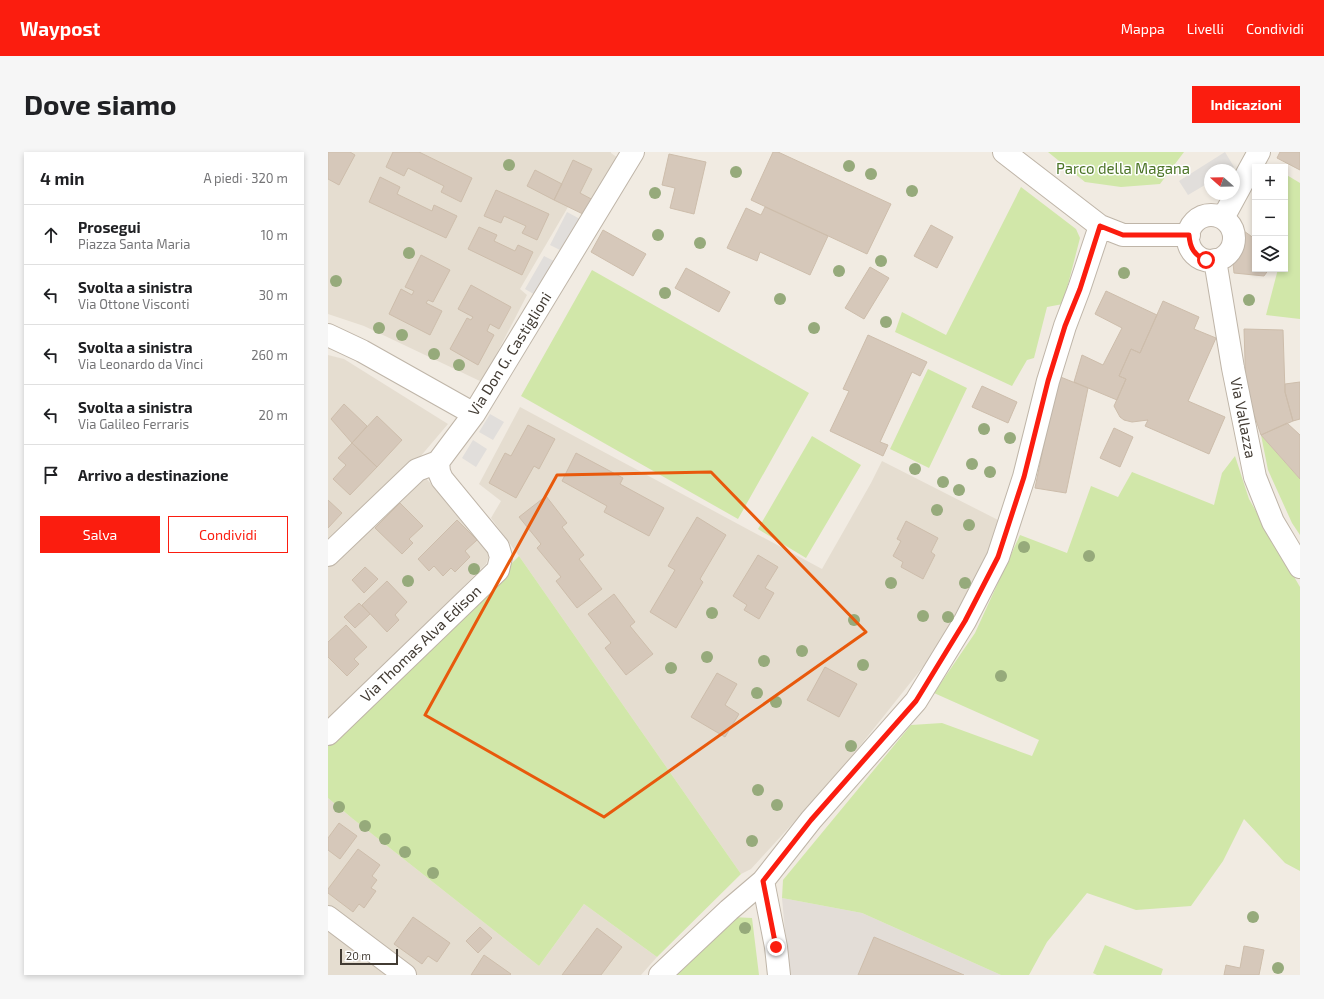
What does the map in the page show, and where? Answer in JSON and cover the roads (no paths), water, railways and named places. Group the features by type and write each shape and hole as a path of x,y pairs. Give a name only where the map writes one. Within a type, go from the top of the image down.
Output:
{"street":[{"name":"Via Don G. Castiglioni","path":"438,462 474,414 633,152"},
{"path":"1004,152 1100,226 1123,235 1189,235"},
{"path":"1223,218 1259,152"},
{"path":"1209,215 1223,218 1233,230 1234,238 1229,253 1222,258 1215,260 1206,260 1198,257 1189,243 1191,227 1195,221 1209,215"},
{"path":"660,975 763,881 811,820 916,701 965,621 998,557 1024,477 1050,374 1065,326 1080,289 1100,226"},
{"name":"Via Vallazza","path":"1215,260 1233,368 1255,477 1273,522 1300,567"},
{"path":"328,335 362,350 474,414"},
{"path":"328,554 417,470 438,462"},
{"name":"Via Thomas Alva Edison","path":"328,734 498,570 501,557 498,547 442,479 439,472 438,462"},
{"path":"763,881 776,947 779,975"},
{"path":"328,917 405,975"}],"park label":[{"name":"Parco della Magana","path":"1123,169"}]}
